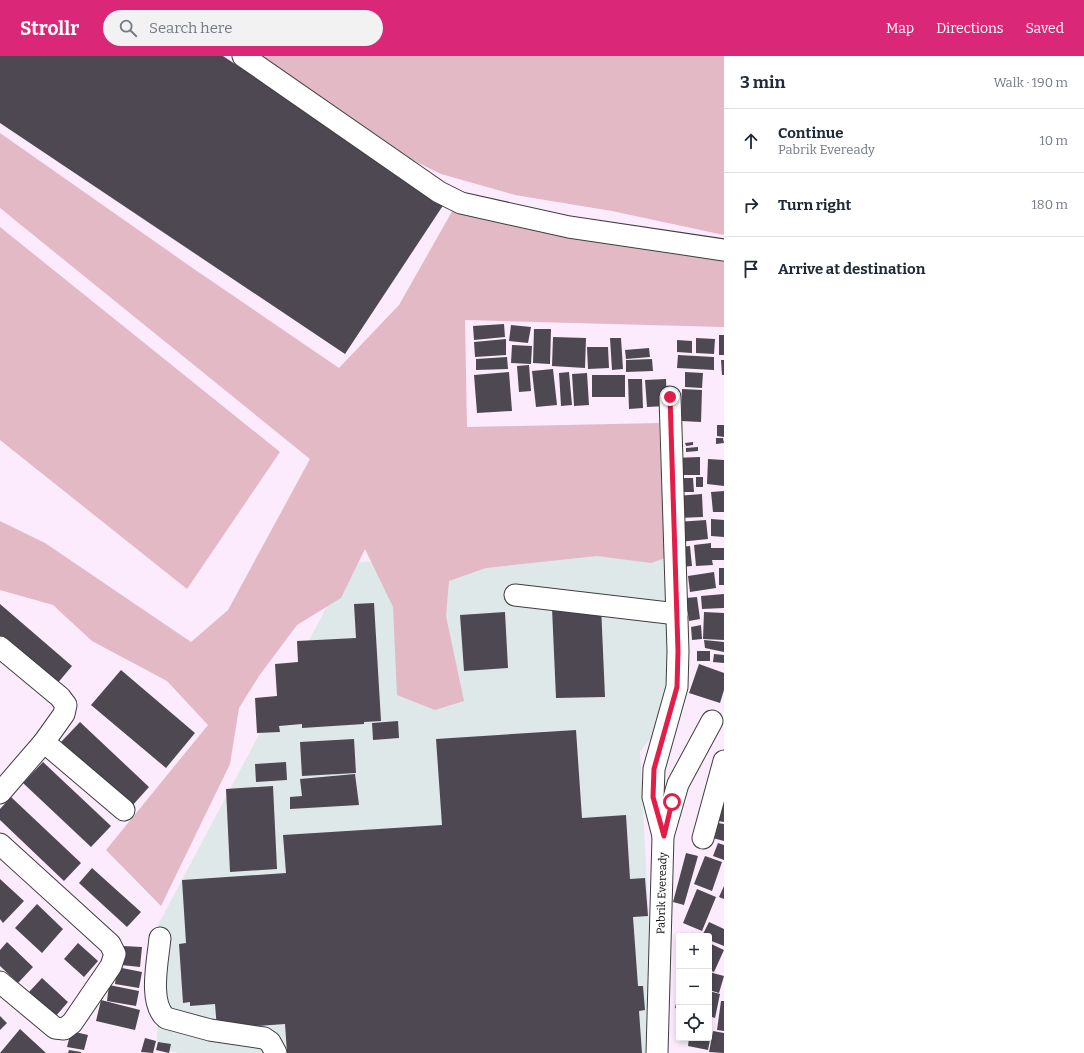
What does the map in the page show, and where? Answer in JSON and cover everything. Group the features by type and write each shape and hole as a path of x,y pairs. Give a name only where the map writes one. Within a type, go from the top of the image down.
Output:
{"street":[{"path":"243,56 439,192 461,203 570,227 724,250"},
{"path":"664,836 653,797 652,783 654,769 677,687 677,614 670,397"},
{"path":"515,595 677,614"},
{"path":"0,648 60,697 66,705 64,714 44,742 0,793"},
{"name":"Pabrik Eveready","path":"656,1053 664,836 678,784 712,721"},
{"path":"44,742 124,810"},
{"path":"703,838 724,761"},
{"path":"0,844 110,944 115,954 112,966 72,1023 64,1029 55,1028 0,982"},
{"path":"160,938 156,1001 166,1018 210,1030 264,1038 270,1042 276,1053"}],"shaded area":[{"path":"261,56 724,56 724,235 612,211 515,195 441,174 386,147"},
{"path":"0,133 194,269 339,368 399,305 454,208 724,260 724,327 465,320 467,427 659,423 665,558 651,563 597,556 486,568 449,581 446,616 464,701 435,710 397,695 393,607 365,549 341,598 297,625 259,676 239,708 230,764 161,906 106,850 208,725 167,681 92,641 53,605 0,590 0,521 45,543 191,642 228,610 310,459 0,208"},
{"path":"0,227 280,452 187,589 0,440"},
{"path":"662,537 677,704 640,752 656,1053 179,1053 157,1048 158,925 350,563"}],"building":[{"path":"0,56 223,56 444,204 345,354 0,123"},
{"path":"504,324 505,337 474,340 473,326"},
{"path":"511,325 531,327 528,343 509,341"},
{"path":"534,329 551,329 550,364 533,363"},
{"path":"719,335 724,335 724,355 719,355"},
{"path":"553,337 586,338 585,368 552,366"},
{"path":"610,338 621,338 623,369 612,370"},
{"path":"696,338 715,339 714,354 696,353"},
{"path":"506,339 506,355 475,357 474,342"},
{"path":"677,340 692,341 692,353 677,352"},
{"path":"512,345 532,346 531,364 511,363"},
{"path":"587,347 608,347 609,368 588,369"},
{"path":"649,348 650,357 626,359 625,350"},
{"path":"678,355 714,357 714,370 677,368"},
{"path":"507,357 508,369 476,370 476,359"},
{"path":"652,359 653,371 626,372 626,360"},
{"path":"721,360 724,360 724,375 722,375"},
{"path":"529,365 531,391 519,392 517,366"},
{"path":"553,369 557,405 536,407 532,371"},
{"path":"509,372 512,411 477,413 474,375"},
{"path":"569,372 572,405 561,406 559,373"},
{"path":"685,372 703,373 702,388 685,387"},
{"path":"587,373 589,405 574,406 572,374"},
{"path":"592,375 625,375 625,397 592,397"},
{"path":"628,379 642,379 643,408 629,409"},
{"path":"666,379 667,406 647,407 645,380"},
{"path":"682,389 702,390 701,422 681,421"},
{"path":"717,425 724,425 724,437 717,436"},
{"path":"716,438 723,438 724,443 716,444"},
{"path":"693,442 693,445 686,446 685,443"},
{"path":"698,447 698,451 686,452 686,448"},
{"path":"700,457 700,475 674,475 673,458"},
{"path":"708,459 724,460 724,486 707,484"},
{"path":"696,477 703,477 703,487 696,487"},
{"path":"673,478 693,478 694,492 674,492"},
{"path":"724,491 724,512 713,512 711,492"},
{"path":"702,494 703,517 678,518 676,496"},
{"path":"711,519 724,520 724,537 711,536"},
{"path":"706,520 708,539 679,542 677,522"},
{"path":"711,543 711,548 724,548 724,560 712,560 713,565 696,566 694,545"},
{"path":"690,546 692,566 680,567 679,547"},
{"path":"719,568 724,568 724,585 719,585"},
{"path":"714,572 716,588 690,592 688,576"},
{"path":"724,594 724,608 702,609 701,596"},
{"path":"697,597 700,619 689,621 686,598"},
{"path":"374,603 381,721 364,722 364,724 302,728 302,724 279,726 280,732 257,733 255,698 277,696 275,664 298,662 297,641 356,638 354,604"},
{"path":"0,604 72,666 56,685 0,637"},
{"path":"601,606 605,697 556,698 552,608"},
{"path":"505,612 508,668 464,671 460,615"},
{"path":"704,612 724,613 724,640 703,639"},
{"path":"701,625 702,639 692,640 691,627"},
{"path":"704,640 724,642 724,652 705,648"},
{"path":"697,651 710,651 710,661 697,661"},
{"path":"714,654 724,655 724,663 713,662"},
{"path":"699,664 724,673 724,690 720,703 689,693"},
{"path":"121,670 195,733 166,768 91,705"},
{"path":"398,721 399,738 373,740 372,723"},
{"path":"80,722 149,787 131,807 61,742"},
{"path":"576,730 582,818 626,815 630,879 645,878 648,916 633,917 638,986 643,986 645,1010 639,1011 642,1053 287,1053 285,1024 217,1029 215,1004 190,1006 190,1002 183,1003 179,944 186,943 182,880 286,873 283,835 442,825 436,739"},
{"path":"354,739 356,773 302,776 300,742"},
{"path":"43,762 111,826 91,847 23,783"},
{"path":"286,762 287,780 256,782 255,764"},
{"path":"355,774 359,805 290,809 290,797 302,796 300,779"},
{"path":"273,786 277,869 230,872 226,789"},
{"path":"11,797 81,863 64,881 0,820 0,809"},
{"path":"717,800 724,802 724,822 712,820"},
{"path":"712,822 724,824 724,841 709,837"},
{"path":"718,843 724,845 724,860 713,856"},
{"path":"686,853 698,856 684,905 673,902"},
{"path":"705,856 722,862 712,891 694,884"},
{"path":"92,868 141,912 127,927 79,883"},
{"path":"0,879 24,901 3,923 0,919"},
{"path":"724,886 724,899 719,897"},
{"path":"697,889 716,897 702,931 683,923"},
{"path":"37,904 63,929 42,953 15,928"},
{"path":"709,922 724,929 724,946 712,941 712,933 704,933"},
{"path":"7,942 33,967 18,983 0,966 0,950"},
{"path":"78,943 98,961 84,977 64,959"},
{"path":"712,944 724,950 714,972 712,971"},
{"path":"123,946 142,947 140,967 121,965"},
{"path":"117,967 142,972 139,988 115,984"},
{"path":"712,973 724,976 719,993 712,991"},
{"path":"42,978 68,1002 55,1017 29,992"},
{"path":"109,985 139,991 136,1006 107,1001"},
{"path":"712,992 720,994 715,1018 712,1017"},
{"path":"101,1000 140,1010 135,1030 96,1021"},
{"path":"721,1001 724,1001 724,1031 717,1030"},
{"path":"0,1016 7,1023 0,1030"},
{"path":"20,1029 46,1053 0,1053"},
{"path":"71,1031 88,1035 84,1050 67,1047"},
{"path":"713,1031 724,1033 724,1053 709,1052"},
{"path":"145,1038 156,1041 153,1053 141,1052"},
{"path":"689,1041 710,1041 708,1050 688,1046"},
{"path":"158,1042 171,1044 169,1053 156,1050"},
{"path":"69,1050 81,1052 81,1053 68,1053"}],"route":[{"path":"670,397 678,651 677,687 654,769 652,783 653,797 664,836 672,802"}]}
